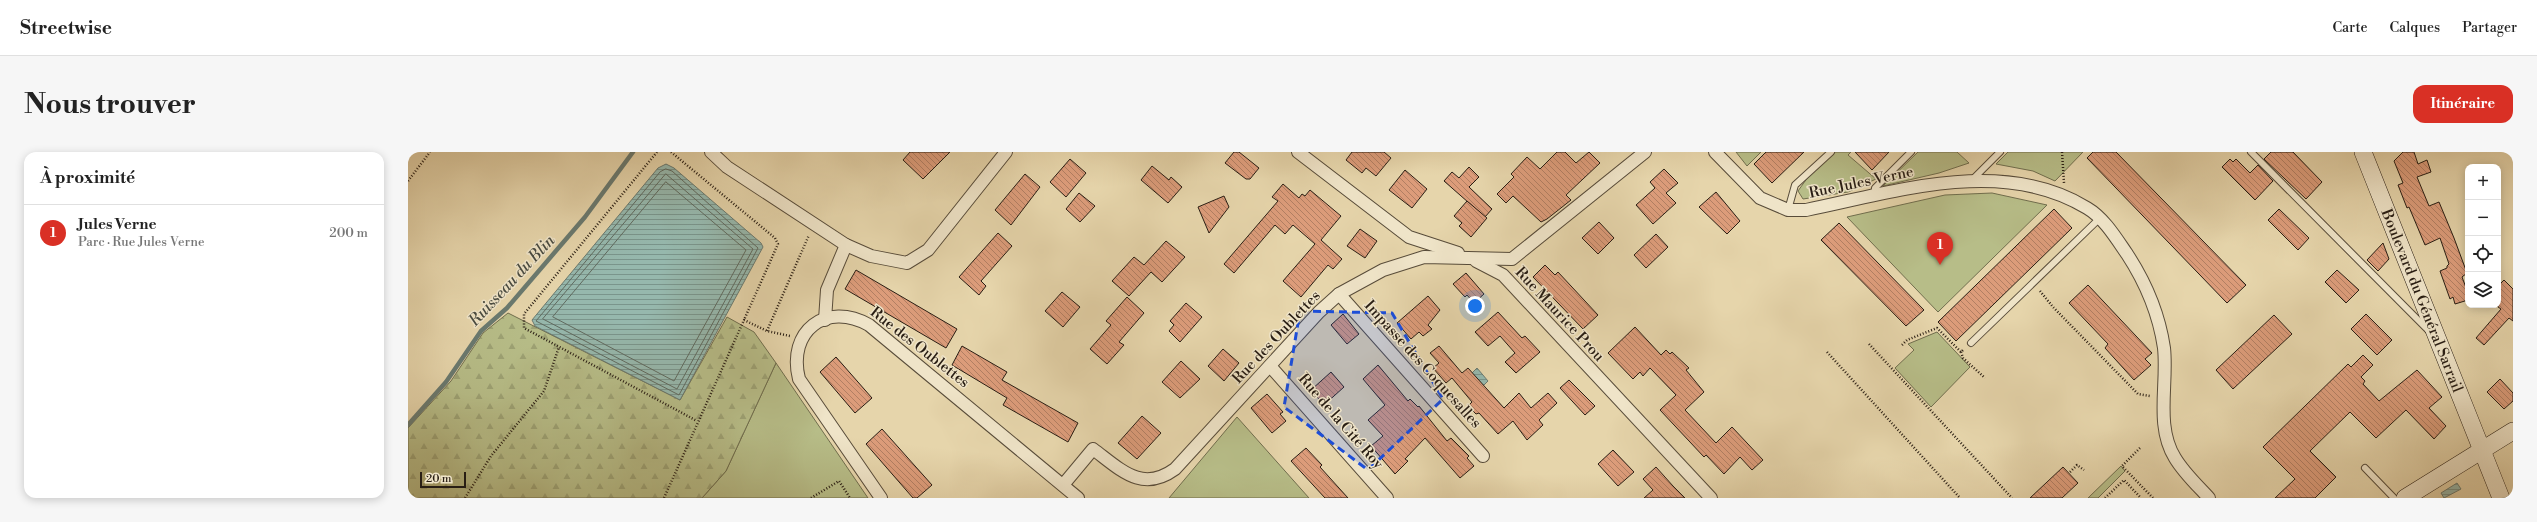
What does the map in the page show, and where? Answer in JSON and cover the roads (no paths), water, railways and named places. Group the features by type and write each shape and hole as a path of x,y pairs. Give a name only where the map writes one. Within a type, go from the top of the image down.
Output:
{"main road":[{"name":"Boulevard du Général Sarrail","path":"2362,152 2439,340 2501,498"},
{"path":"2405,498 2513,431"}],"street":[{"path":"710,152 727,167 846,245 871,256 896,262 907,262 922,255 1006,152"},
{"name":"Rue Maurice Prou","path":"1298,152 1409,237 1467,256 1503,275 1711,498"},
{"name":"Rue des Oublettes","path":"1063,485 1093,449 1134,478 1154,480 1165,476 1175,469 1319,312 1340,294 1383,270 1424,257 1467,256 1494,260 1512,259 1645,152"},
{"name":"Rue Jules Verne","path":"1715,152 1760,198 1788,210 1806,210 1941,182 2021,184 2046,190 2065,197 2087,208 2100,218 2139,272 2155,308 2164,349 2166,433 2174,457 2184,472 2209,498"},
{"path":"825,320 827,290 846,245"},
{"name":"Impasse des Coquesalles","path":"1340,294 1483,456"},
{"name":"Rue des Oublettes","path":"881,498 799,379 797,355 801,338 812,326 836,316 846,315 869,325 1078,498"},
{"name":"Rue de la Cité Roy","path":"1270,366 1387,498"}],"lane":[{"path":"1788,210 1795,185 1831,152"},
{"path":"1874,196 1875,188 1910,152"},
{"path":"1970,182 2000,152"},
{"path":"2251,152 2410,314 2439,340"},
{"path":"1971,343 2100,218"},
{"path":"2365,468 2394,498"}],"water":[{"path":"666,164 674,168 761,243 763,247 680,400 535,326 532,320 658,168"},
{"path":"1477,368 1488,381 1482,387 1471,374"},
{"path":"2457,483 2461,489 2444,498 2441,493"}],"waterway":[{"name":"Ruisseau du Blin","path":"408,425 446,382 481,331 507,308 585,217 633,152"}],"place":[{"name":"Jules Verne","path":"1940,265"}]}
